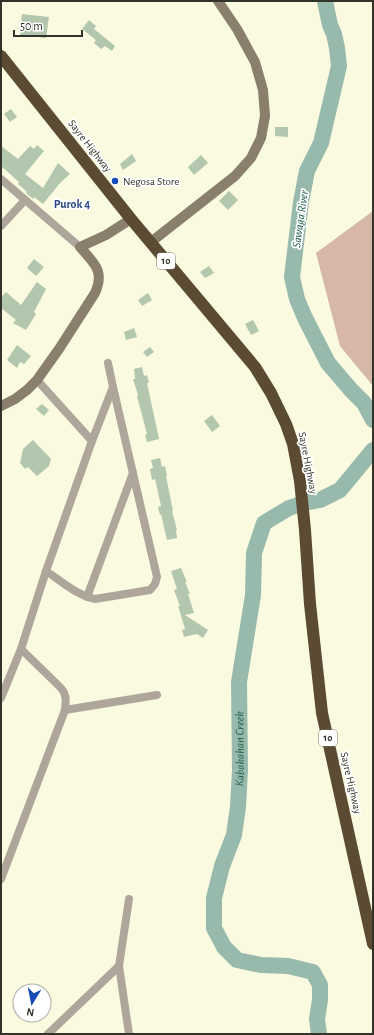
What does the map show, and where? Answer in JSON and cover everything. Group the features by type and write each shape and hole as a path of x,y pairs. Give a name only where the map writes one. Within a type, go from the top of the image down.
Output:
{"highway":[{"name":"Sayre Highway","path":"1,56 131,219 255,367 271,393 286,424 293,444 300,482 310,604 322,713 373,944"}],"street":[{"path":"151,242 235,176 251,158 261,138 265,116 263,90 256,62 237,29 218,1"},
{"path":"1,179 80,247 99,270 99,284 95,293 37,380 21,394 1,406"},
{"path":"1,226 25,200"},
{"path":"80,247 131,219"},
{"path":"46,571 87,597 94,598 150,590 155,584 157,577 108,363"},
{"path":"37,380 92,440"},
{"path":"1,698 21,649 46,571 92,440 113,387"},
{"path":"87,597 133,472"},
{"path":"1,879 65,710 66,699 65,692 33,659 21,649"},
{"path":"65,710 157,695"},
{"path":"129,899 119,966 129,1034"},
{"path":"48,1034 119,966"}],"shaded area":[{"path":"373,211 373,386 340,346 316,253"}],"building":[{"path":"22,14 49,17 46,38 20,35"},
{"path":"89,20 96,26 94,29 115,46 112,51 105,46 101,49 94,43 96,40 82,29"},
{"path":"11,109 17,117 10,122 4,114"},
{"path":"275,127 288,127 288,137 275,136"},
{"path":"37,145 44,151 25,174 43,188 58,163 70,174 60,183 43,204 34,197 33,199 26,193 27,192 18,184 19,182 1,166 1,146 18,159 30,146 34,149"},
{"path":"132,154 136,161 123,170 120,164"},
{"path":"201,155 208,163 194,175 188,167"},
{"path":"229,191 238,200 228,210 219,201"},
{"path":"34,259 44,267 36,276 27,268"},
{"path":"209,266 214,273 205,278 200,272"},
{"path":"37,282 46,289 34,312 36,314 26,330 13,323 16,320 1,308 1,297 6,292 21,305"},
{"path":"148,293 152,300 142,306 138,300"},
{"path":"253,320 259,331 251,335 245,324"},
{"path":"134,328 137,337 126,340 124,332"},
{"path":"17,345 31,356 24,364 20,362 17,368 7,360"},
{"path":"150,347 154,352 147,357 143,352"},
{"path":"142,367 144,376 147,375 149,383 147,383 159,439 147,442 145,435 147,434 133,379 135,379 134,369"},
{"path":"42,404 49,410 44,416 36,409"},
{"path":"212,415 220,426 212,432 204,421"},
{"path":"33,440 51,459 49,466 37,476 28,467 25,469 20,463 23,449"},
{"path":"160,458 162,467 165,466 172,511 177,530 177,538 167,540 158,507 161,506 155,479 152,480 150,469 153,468 151,460"},
{"path":"181,568 187,582 185,582 190,594 188,594 194,613 185,615 208,630 203,638 197,634 184,637 182,630 185,629 178,606 180,606 174,590 177,589 171,571"}],"waterway":[{"name":"Sawaga River","path":"325,1 330,25 334,34 339,66 321,143 307,171 301,202 292,277 297,299 328,363 364,403 373,420"},
{"name":"Kabakahan Creek","path":"319,1034 317,1019 320,1000 320,985 313,972 288,966 261,965 237,960 224,947 214,928 214,898 222,866 234,835 238,807 240,770 239,682 253,595 254,553 264,523 289,508 320,500 340,490 373,450"}],"place":[{"name":"Negosa Store","path":"115,181"}],"district":[{"name":"Purok 4","path":"72,204"}]}
